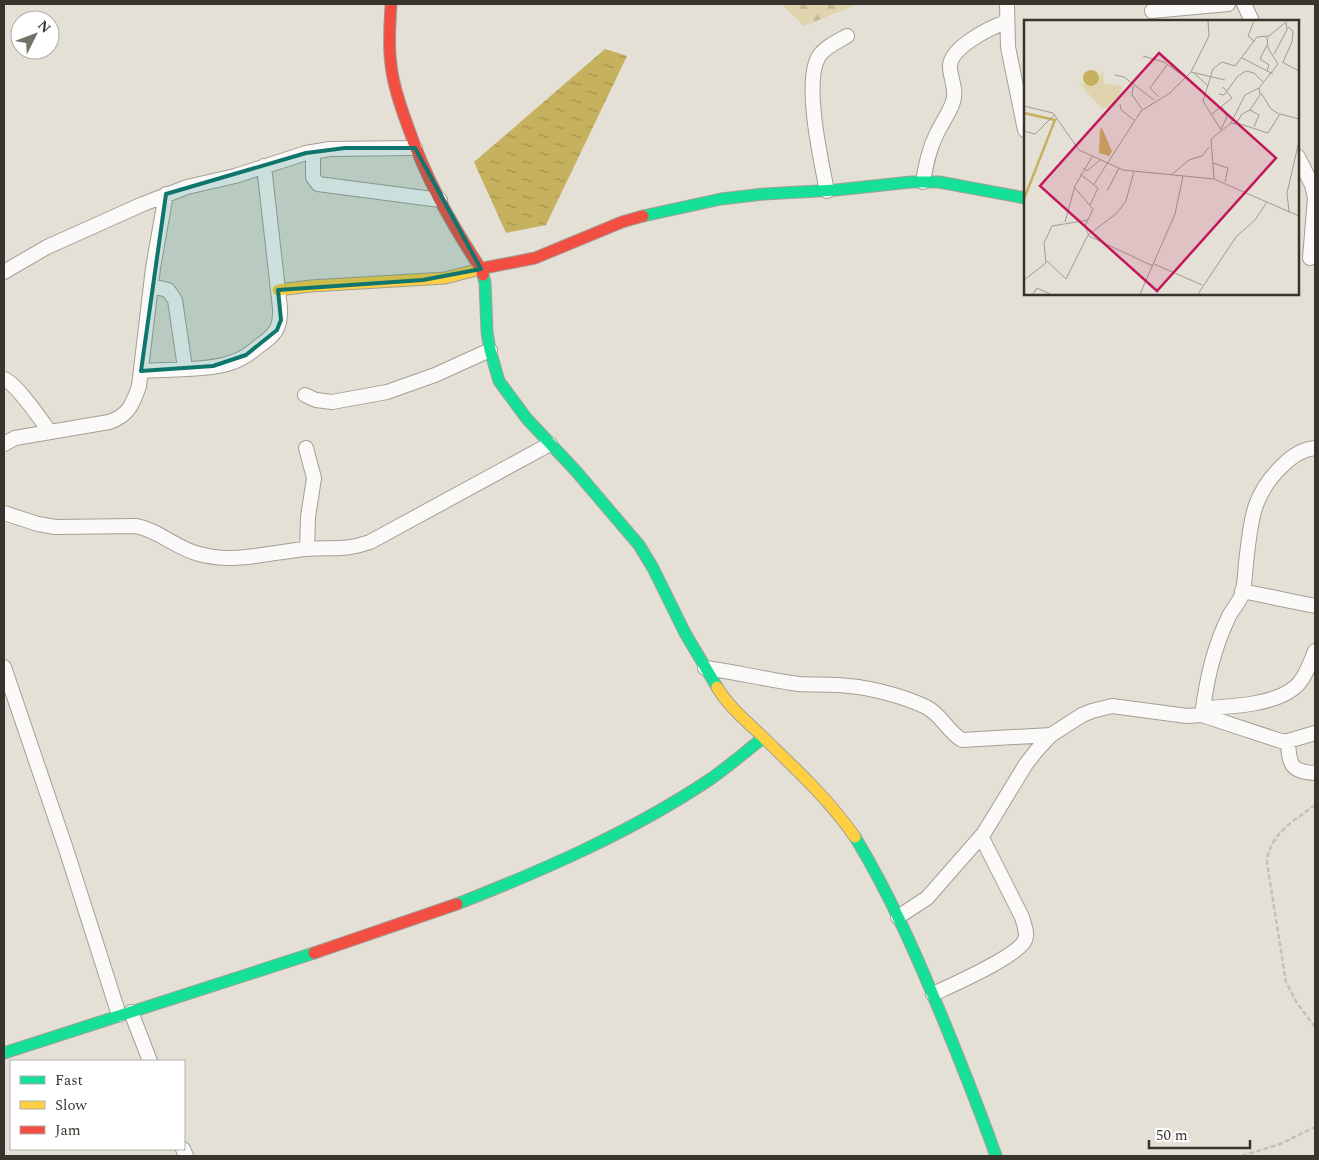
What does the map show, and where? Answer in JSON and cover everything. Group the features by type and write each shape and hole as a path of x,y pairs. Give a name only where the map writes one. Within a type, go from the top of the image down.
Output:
{"street":[{"path":"391,4 389,36 391,66 400,105 415,148 440,200 454,228 481,269 485,283 487,332 499,381 527,419 576,470 640,545 705,668 720,692 809,782 843,820 864,852 898,917 933,994 996,1156"},
{"path":"1007,4 1008,47 1024,125"},
{"path":"1152,11 1228,4"},
{"path":"1244,4 1252,20"},
{"path":"923,182 928,152 954,101 954,84 949,65 951,59 976,36 988,28 1007,22"},
{"path":"827,191 813,100 814,72 819,55 847,36"},
{"path":"4,272 47,247 166,194 187,187 234,176 313,152 345,148 415,148"},
{"path":"313,152 313,177 318,184 440,200"},
{"path":"1299,159 1312,185 1315,198 1308,258"},
{"path":"140,371 213,366 233,362 269,339 277,330 281,320 264,166"},
{"path":"278,290 445,278 535,258 606,227 654,213 730,198 923,182 959,186 1024,198"},
{"path":"4,444 15,438 119,419 134,403 139,386 151,286 166,194"},
{"path":"151,286 168,290 175,300 185,368"},
{"path":"305,395 316,400 332,402 386,392 435,375 490,350"},
{"path":"4,379 14,387 50,432"},
{"path":"4,513 38,524 55,527 136,526 147,528 186,550 201,555 233,559 307,549 345,549 370,542 550,444"},
{"path":"306,448 314,478 308,517 307,549"},
{"path":"1203,712 1210,667 1230,615 1241,597 1254,508 1258,497 1265,485 1285,463 1302,452 1315,448"},
{"path":"1242,591 1315,606"},
{"path":"898,917 926,898 981,836 1026,764 1052,735 1082,715 1112,706 1187,716 1250,705 1290,691 1299,684 1315,650"},
{"path":"4,666 66,849 125,1013 149,1060"},
{"path":"705,668 802,684 851,686 878,691 924,706 936,712 954,735 962,740 1052,735"},
{"path":"1203,712 1272,739 1288,741 1315,733"},
{"path":"4,1052 417,919 512,881 575,854 650,816 702,785 764,738"},
{"path":"1288,741 1289,757 1292,765 1299,771 1315,773"},
{"path":"933,994 1011,955 1025,941 1026,931 1022,918 981,836"}],"path":[{"path":"1315,805 1296,819 1275,839 1268,851 1267,863 1286,982 1297,1003 1315,1027"},
{"path":"1242,1156 1280,1144 1315,1127"}],"highlighted area":[{"path":"345,148 415,148 481,269 423,280 278,290 281,320 277,330 246,355 213,366 141,371 166,194 306,153"}],"green space":[{"path":"781,4 858,4 804,26"}],"water":[{"path":"605,49 627,56 546,225 506,233 474,162"}],"traffic: fast":[{"path":"643,216 721,199 911,182 939,182 1024,198"},
{"path":"483,275 487,332 499,381 527,419 575,470 639,545 653,568 685,633 717,687"},
{"path":"457,904 554,864 649,817 709,780 763,738"},
{"path":"855,837 881,883 916,955 960,1061 996,1156"},
{"path":"4,1053 314,953"}],"traffic: slow":[{"path":"278,290 311,286 445,278 484,268"},
{"path":"717,687 734,709 824,799 855,837"}],"traffic: jam":[{"path":"391,4 390,57 393,80 402,110 430,181 483,275"},
{"path":"484,268 535,258 622,222 643,216"},
{"path":"314,953 457,904"}]}
